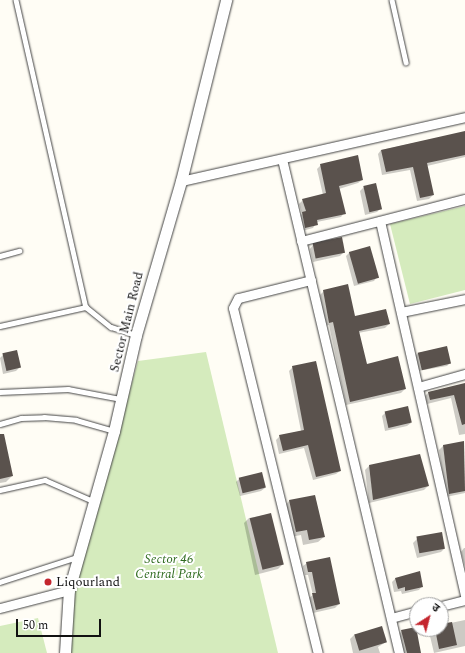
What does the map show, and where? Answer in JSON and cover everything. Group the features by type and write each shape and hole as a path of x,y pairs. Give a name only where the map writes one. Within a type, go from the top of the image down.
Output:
{"street":[{"name":"Sector Main Road","path":"65,653 69,590 114,431 136,335 181,181 226,0"},
{"path":"181,181 465,117"},
{"path":"282,159 399,653"},
{"path":"301,241 465,199"},
{"path":"380,220 465,596"},
{"path":"311,280 238,298 233,308 318,653"},
{"path":"401,312 465,299"},
{"path":"418,386 465,374"},
{"path":"0,608 69,590"},
{"path":"449,604 465,600"},
{"path":"391,618 409,613"}],"lane":[{"path":"16,0 86,307 111,327 136,335"},
{"path":"392,0 406,62"},
{"path":"0,256 19,251"},
{"path":"0,326 86,307"},
{"path":"0,392 68,389 122,399"},
{"path":"0,424 21,418 44,417 76,420 114,431"},
{"path":"0,490 45,480 93,501"},
{"path":"0,582 78,557"}],"green space":[{"path":"465,206 465,290 410,304 390,224"},
{"name":"Sector 46 Central Park","path":"206,352 278,653 71,653 68,634 74,590 138,361"},
{"path":"38,618 47,653 0,653 0,626"}],"building":[{"path":"465,131 465,155 427,163 434,195 420,198 413,167 386,172 381,150"},
{"path":"358,155 363,180 339,186 346,214 317,220 318,225 305,228 302,212 306,211 302,199 326,193 320,164"},
{"path":"376,183 382,209 369,212 363,186"},
{"path":"342,237 345,253 316,258 313,243"},
{"path":"370,246 379,278 358,284 349,252"},
{"path":"348,284 355,316 386,309 390,324 359,331 367,364 398,356 406,389 350,402 333,322 329,323 323,290"},
{"path":"447,346 451,364 422,370 418,353"},
{"path":"17,350 21,368 6,371 2,353"},
{"path":"316,361 341,471 316,477 308,445 283,451 279,435 304,430 292,366"},
{"path":"465,383 465,424 462,425 454,395 430,400 428,392"},
{"path":"408,406 412,423 388,428 385,411"},
{"path":"0,434 4,434 13,476 0,479"},
{"path":"464,441 465,491 449,494 443,445"},
{"path":"420,454 429,486 373,500 369,465"},
{"path":"262,472 266,488 243,493 239,478"},
{"path":"315,495 325,537 309,540 307,530 296,532 289,500"},
{"path":"271,513 284,564 262,570 250,518"},
{"path":"442,532 445,549 419,553 416,537"},
{"path":"330,557 340,604 316,610 312,593 316,593 312,572 308,572 306,562"},
{"path":"420,571 423,587 405,591 405,587 398,589 395,578"},
{"path":"452,622 457,645 439,649 437,637 449,637 449,623"},
{"path":"382,626 387,642 359,651 354,634"},
{"path":"409,628 409,637 418,637 421,653 407,653 401,630"}],"place":[{"name":"Liqourland","path":"48,582"}]}
